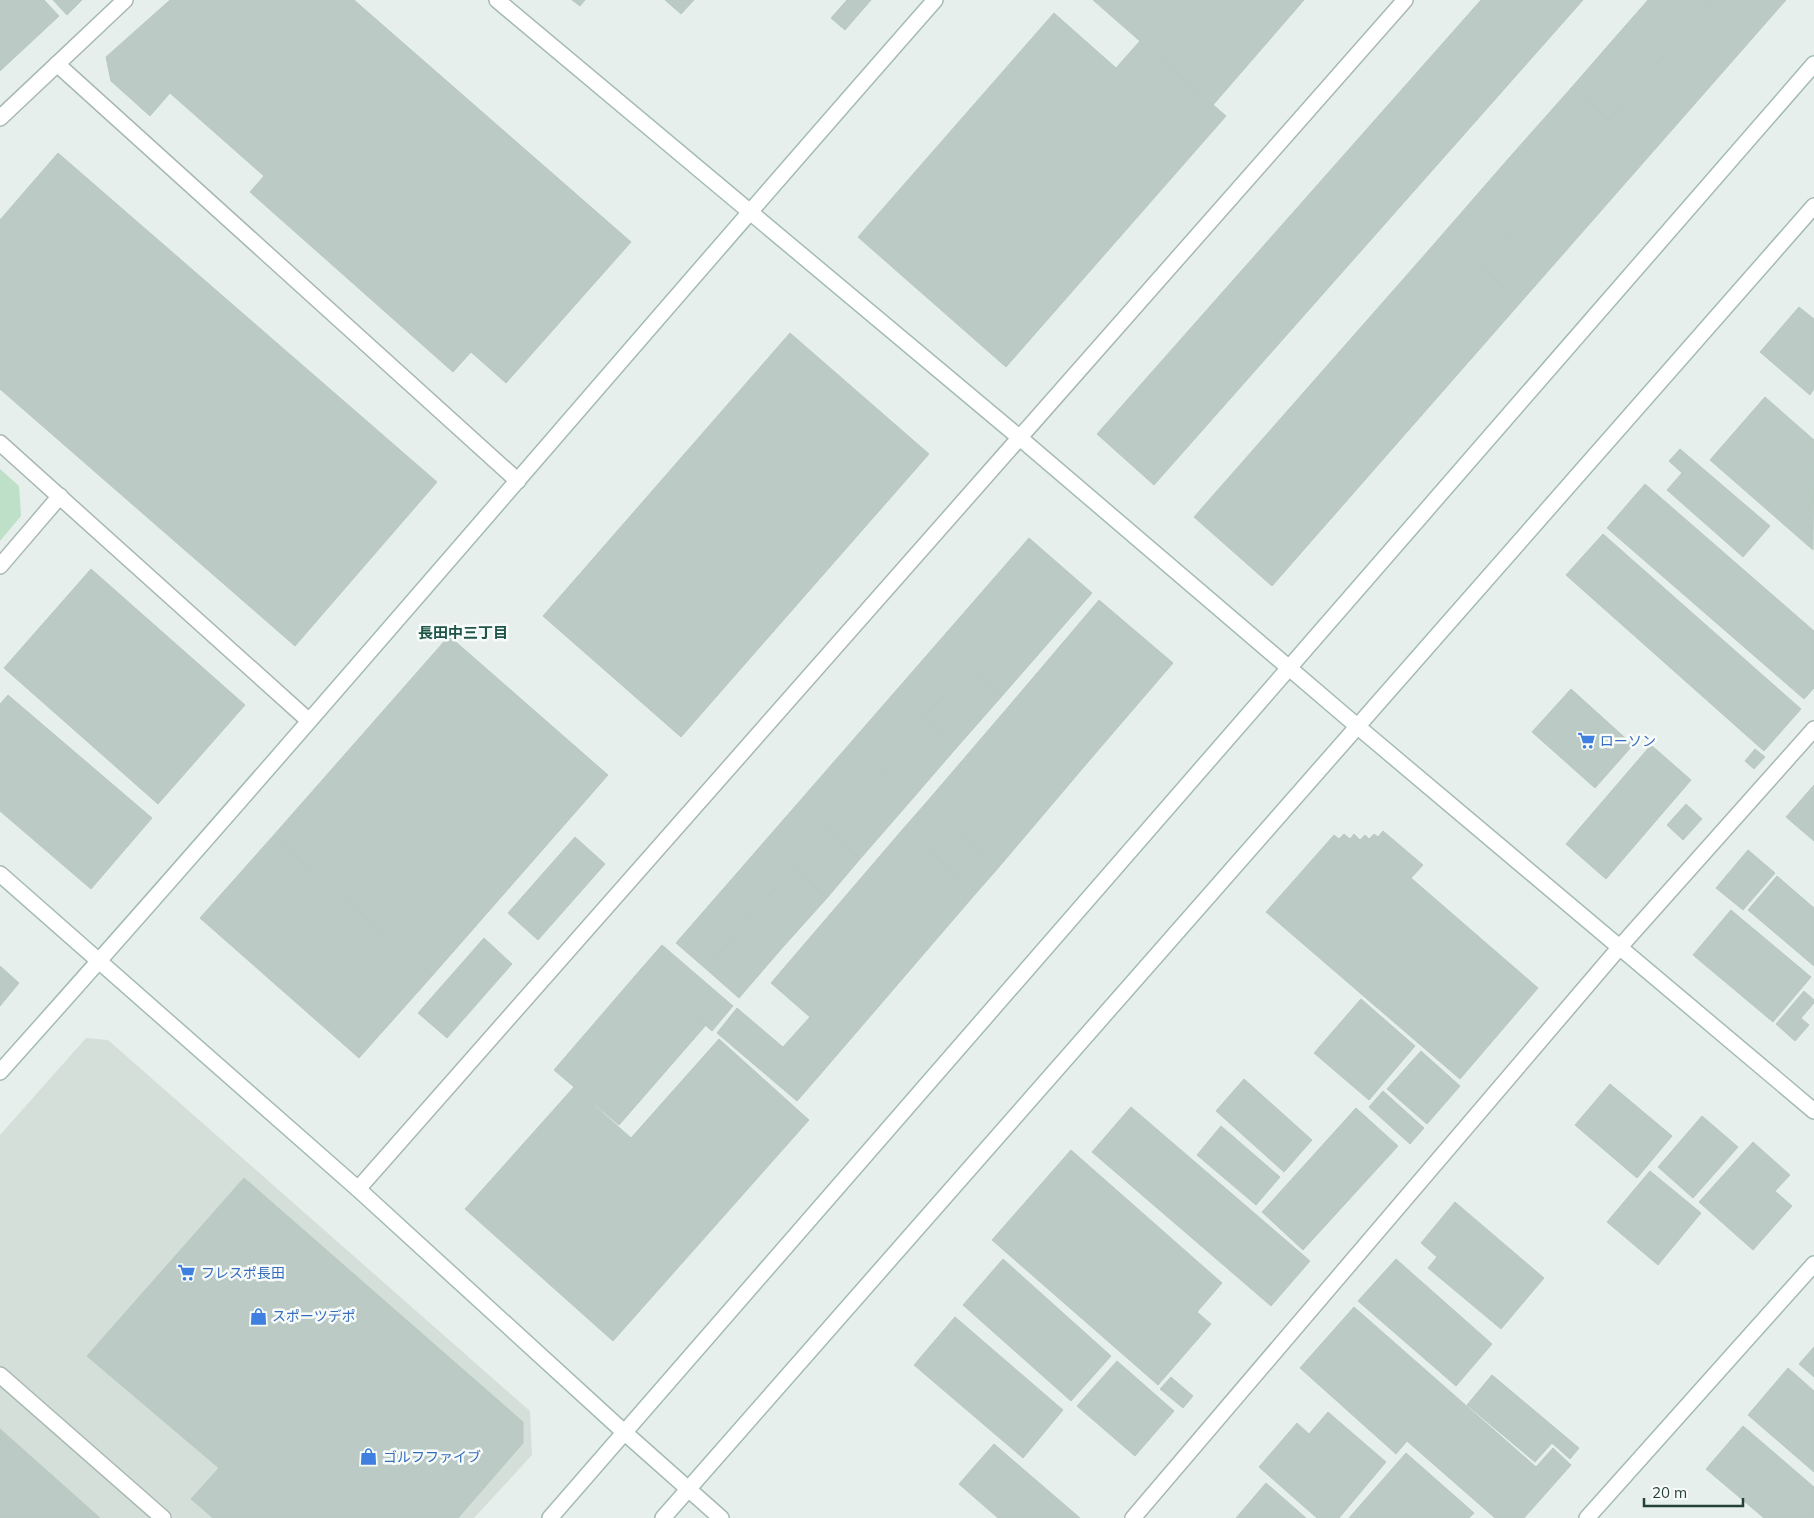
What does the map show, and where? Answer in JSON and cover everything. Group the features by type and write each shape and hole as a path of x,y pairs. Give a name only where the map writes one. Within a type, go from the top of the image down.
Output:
{"street":[{"path":"0,118 125,0"},
{"path":"497,0 1020,438 1357,726 1814,1111"},
{"path":"0,1072 518,481 748,212 936,0"},
{"path":"358,1189 1405,0"},
{"path":"56,64 518,481"},
{"path":"550,1518 1814,64"},
{"path":"663,1518 1814,206"},
{"path":"0,443 308,720"},
{"path":"0,566 60,496"},
{"path":"1133,1518 1619,948 1814,729"},
{"path":"0,874 358,1189 721,1518"},
{"path":"1587,1518 1814,1264"},
{"path":"0,1375 163,1518"}],"shaded area":[{"name":"フレスポ長田","path":"86,1038 108,1040 530,1411 532,1455 474,1518 0,1518 0,1135"}],"green space":[{"path":"0,469 19,486 21,516 0,541"}],"building":[{"path":"0,0 44,0 59,16 0,71"},
{"path":"53,0 82,0 67,15"},
{"path":"170,0 354,0 631,242 506,383 471,352 453,372 250,192 264,176 170,93 150,116 111,81 106,57"},
{"path":"572,0 585,0 580,6"},
{"path":"665,0 694,0 681,14"},
{"path":"847,0 871,0 845,30 831,18"},
{"path":"1093,0 1304,0 1213,105"},
{"path":"1481,0 1583,0 1154,485 1097,434"},
{"path":"1648,0 1713,0 1663,57 1626,25"},
{"path":"1713,0 1786,0 1521,302 1480,266 1547,191 1509,158 1572,87 1609,119"},
{"path":"1054,13 1116,68 1140,41 1226,116 1006,367 858,237"},
{"path":"1626,25 1663,57 1609,119 1572,87"},
{"path":"58,153 437,482 295,646 0,389 0,220"},
{"path":"1509,158 1547,191 1465,283 1428,251"},
{"path":"1428,251 1465,283 1480,266 1521,302 1272,586 1194,517"},
{"path":"1799,307 1814,319 1814,389 1810,395 1760,352"},
{"path":"790,333 929,454 681,737 543,616"},
{"path":"1765,397 1814,440 1813,550 1710,460"},
{"path":"1680,449 1770,526 1743,557 1667,490 1682,473 1669,461"},
{"path":"1645,484 1814,631 1814,688 1804,699 1607,528"},
{"path":"1603,534 1801,709 1764,751 1566,575"},
{"path":"1029,538 1092,593 1002,696 968,667 706,969 676,943"},
{"path":"91,569 245,705 158,804 4,668"},
{"path":"1099,600 1173,663 1088,762 1015,699"},
{"path":"449,636 608,775 432,976 273,836"},
{"path":"968,667 1002,696 958,746 925,717"},
{"path":"1571,689 1633,745 1595,788 1532,732"},
{"path":"8,695 152,818 91,889 0,811 0,704"},
{"path":"1015,699 1088,762 999,867 925,804"},
{"path":"925,717 958,746 914,797 881,768"},
{"path":"1651,745 1691,780 1606,879 1566,844"},
{"path":"1755,749 1765,757 1754,769 1745,761"},
{"path":"881,768 914,797 860,859 827,830"},
{"path":"1814,785 1814,841 1786,817"},
{"path":"925,804 999,867 977,892 903,829"},
{"path":"1686,804 1702,819 1683,840 1667,825"},
{"path":"903,829 977,892 818,1077 783,1047 810,1017 771,983"},
{"path":"827,830 860,859 827,898 794,868"},
{"path":"1383,831 1423,865 1411,878 1538,988 1460,1079 1266,912 1334,835 1339,839 1344,834 1350,839 1354,834 1360,840 1365,835 1369,839 1374,834 1378,837"},
{"path":"273,836 432,976 359,1058 200,918"},
{"path":"575,837 605,864 538,940 508,913"},
{"path":"1748,850 1775,873 1743,910 1716,888"},
{"path":"794,868 827,898 783,947 749,918"},
{"path":"1777,876 1814,908 1814,966 1748,910"},
{"path":"1731,910 1811,977 1773,1022 1693,955"},
{"path":"749,918 783,947 739,998 706,969"},
{"path":"484,938 512,964 447,1038 418,1013"},
{"path":"662,945 733,1006 712,1031 641,969"},
{"path":"0,966 19,983 0,1006"},
{"path":"641,969 706,1025 619,1125 554,1070"},
{"path":"1804,991 1814,1000 1814,1003 1801,1018 1809,1025 1795,1041 1776,1024"},
{"path":"1361,999 1415,1046 1369,1100 1314,1053"},
{"path":"737,1008 818,1077 797,1101 717,1033"},
{"path":"719,1039 809,1120 613,1341 465,1209 574,1087 631,1138"},
{"path":"1421,1051 1460,1086 1427,1124 1387,1089"},
{"path":"1244,1079 1312,1140 1284,1172 1216,1111"},
{"path":"1610,1084 1672,1136 1637,1178 1575,1125"},
{"path":"1383,1091 1424,1128 1410,1144 1369,1107"},
{"path":"1131,1107 1310,1261 1271,1306 1092,1152"},
{"path":"1356,1108 1398,1146 1303,1250 1262,1212"},
{"path":"1702,1116 1738,1147 1693,1198 1658,1167"},
{"path":"1221,1126 1280,1177 1256,1205 1197,1155"},
{"path":"1753,1142 1790,1175 1775,1191 1792,1206 1753,1250 1699,1202"},
{"path":"1071,1150 1222,1283 1197,1312 1211,1324 1158,1385 992,1240"},
{"path":"1650,1171 1701,1213 1658,1265 1607,1222"},
{"path":"244,1178 523,1422 523,1443 458,1518 213,1518 191,1499 219,1468 87,1356"},
{"path":"1455,1202 1544,1278 1501,1329 1428,1268 1437,1257 1421,1243"},
{"path":"1003,1259 1111,1356 1071,1401 963,1305"},
{"path":"1396,1259 1492,1344 1456,1386 1358,1301"},
{"path":"1354,1307 1536,1467 1553,1448 1571,1465 1524,1518 1495,1518 1407,1441 1396,1454 1300,1368"},
{"path":"955,1317 1063,1410 1023,1458 914,1365"},
{"path":"1814,1347 1814,1377 1799,1364"},
{"path":"1117,1361 1174,1411 1135,1456 1077,1406"},
{"path":"1788,1368 1814,1391 1814,1472 1748,1415"},
{"path":"1492,1375 1579,1448 1570,1459 1552,1443 1535,1462 1467,1405"},
{"path":"1171,1377 1193,1396 1183,1408 1160,1389"},
{"path":"1328,1412 1386,1462 1339,1518 1317,1518 1259,1467 1297,1423 1309,1434"},
{"path":"1743,1426 1814,1487 1814,1518 1764,1518 1706,1469"},
{"path":"0,1429 100,1518 0,1518"},
{"path":"994,1444 1080,1518 998,1518 959,1484"},
{"path":"1406,1453 1474,1513 1469,1518 1349,1518"},
{"path":"1266,1483 1306,1518 1236,1518"}],"place":[{"name":"ローソン","path":"1586,741"},
{"name":"フレスポ長田","path":"187,1273"},
{"name":"スポーツデポ","path":"258,1316"},
{"name":"ゴルフファイブ","path":"369,1457"}],"district":[{"name":"長田中三丁目","path":"463,633"}]}
